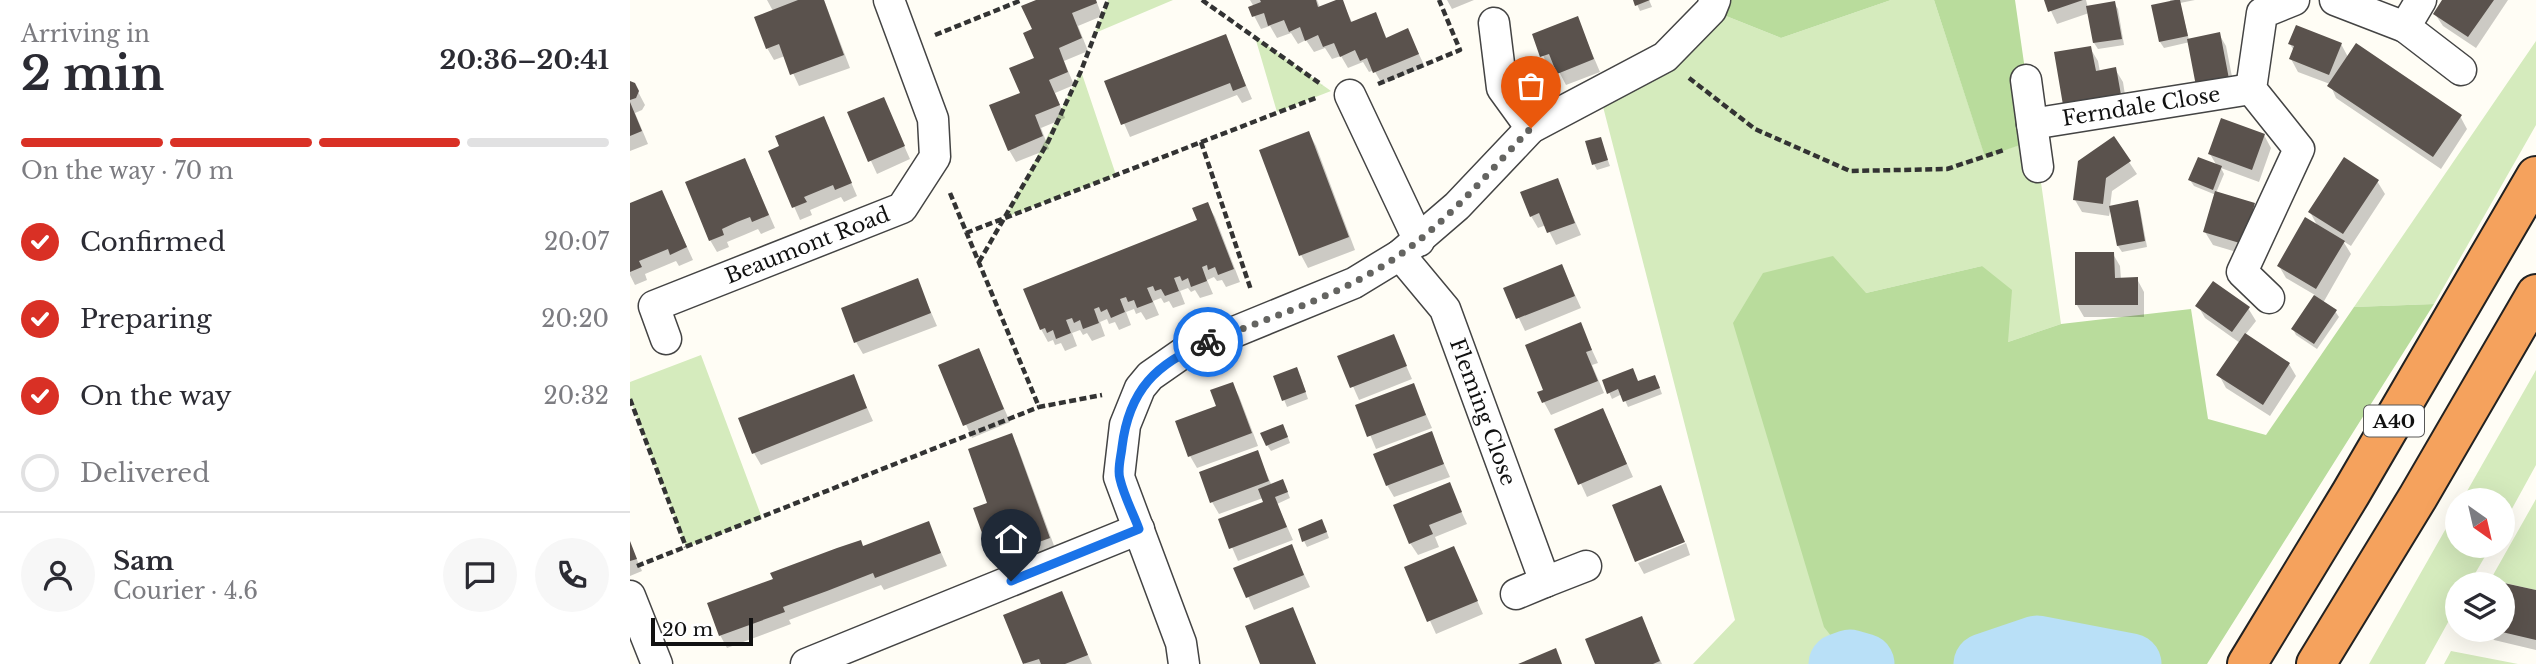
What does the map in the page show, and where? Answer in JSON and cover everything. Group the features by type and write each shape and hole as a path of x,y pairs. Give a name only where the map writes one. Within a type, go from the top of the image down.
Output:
{"highway":[{"name":"A40","path":"2247,664 2351,493 2536,176"},
{"name":"A40","path":"2316,664 2418,497 2536,294"}],"street":[{"path":"889,0 933,120 935,157"},
{"path":"1184,664 1181,643 1119,477 1125,425 1140,388 1150,376 1183,353 1354,283 1409,248 1457,206 1531,128 1665,57 1711,10 1715,0"},
{"name":"Ferndale Close","path":"2269,298 2242,272 2299,149 2251,89 2262,13 2294,0"},
{"path":"2334,0 2406,27 2461,71"},
{"path":"2406,27 2421,0"},
{"path":"1494,23 1502,88 1531,128"},
{"name":"Ferndale Close","path":"2026,80 2035,143 2251,89"},
{"name":"Fleming Close","path":"1341,93 1409,248 1445,309 1545,582"},
{"name":"Beaumont Road","path":"666,340 654,306 902,208 935,157"},
{"path":"806,664 1139,529"},
{"path":"1516,594 1586,566"},
{"path":"630,596 657,664"}],"path":[{"path":"907,47 1022,0"},
{"path":"979,262 1048,142 1081,71 1108,0"},
{"path":"1202,0 1341,93"},
{"path":"966,233 1201,142 1460,50 1439,0"},
{"path":"1665,57 1705,92 1755,129 1850,171 1947,169 2035,143"},
{"path":"1201,142 1261,321"},
{"path":"935,157 1039,407"},
{"path":"630,569 1039,407 1140,388"},
{"path":"630,399 685,547"}],"green space":[{"path":"1108,0 1173,0 1095,33"},
{"path":"1715,0 1891,0 1781,38 1711,10"},
{"path":"1891,0 1934,0 1985,156 2035,140 2061,324 2008,342 1982,266 1866,293 1850,660 1839,664 1693,664 1735,620 1599,91 1711,10 1781,38"},
{"path":"1934,0 2015,0 2035,140 1985,157"},
{"path":"1255,37 1331,91 1277,112"},
{"path":"2536,41 2536,125 2434,304 2354,307"},
{"path":"1081,71 1116,175 1006,217"},
{"path":"1833,256 1866,293 1982,266 2012,290 2008,342 2061,324 2191,309 2208,419 2266,435 2354,307 2434,304 2207,664 1839,664 1850,660 1824,627 1733,323 1763,273"},
{"path":"701,355 762,518 686,547 630,399 630,382"},
{"path":"2536,370 2536,465 2515,503 2515,488 2469,488"},
{"path":"2536,499 2536,590 2515,585 2515,572 2495,572 2503,558 2515,558 2515,536"},
{"path":"2445,530 2445,558 2484,558 2476,572 2445,572 2445,628 2425,664 2369,664"},
{"path":"2451,651 2518,664 2444,664"}],"building":[{"path":"798,0 824,0 844,55 790,75 779,44 766,49 754,17"},
{"path":"1036,0 1096,0 1097,3 1072,13 1082,38 1059,48 1068,72 1049,80 1060,105 1035,115 1043,136 1008,151 989,105 1020,93 1009,68 1034,58 1023,33 1032,29 1021,6"},
{"path":"1260,0 1316,0 1318,7 1343,0 1351,22 1376,12 1386,38 1408,28 1419,54 1373,73 1367,58 1360,61 1355,50 1340,57 1334,43 1323,47 1318,35 1305,41 1300,27 1289,32 1284,20 1268,26 1264,13 1252,17 1248,7 1261,2"},
{"path":"1633,0 1650,0 1635,6"},
{"path":"2044,0 2083,0 2048,12"},
{"path":"2180,0 2188,36 2159,42 2151,5"},
{"path":"2442,0 2494,0 2468,37 2433,14"},
{"path":"2115,1 2122,39 2093,43 2086,6"},
{"path":"1578,16 1594,59 1557,74 1549,54 1540,57 1532,34"},
{"path":"2296,25 2342,43 2329,75 2289,59 2294,46 2288,44"},
{"path":"2220,32 2229,79 2196,86 2187,39"},
{"path":"1226,34 1246,86 1233,91 1230,83 1121,125 1104,81"},
{"path":"2356,43 2462,115 2433,157 2327,86"},
{"path":"2091,46 2096,71 2116,67 2121,95 2063,105 2054,52"},
{"path":"630,81 635,83 639,91 636,98 630,100"},
{"path":"884,97 905,146 868,162 847,112"},
{"path":"630,102 642,131 630,136"},
{"path":"824,116 852,183 835,190 833,185 804,197 807,202 792,208 768,151 779,146 775,136"},
{"path":"2221,118 2265,134 2252,170 2208,154"},
{"path":"1309,131 1349,237 1299,256 1259,150"},
{"path":"2114,136 2131,161 2106,178 2103,204 2073,200 2078,161"},
{"path":"1601,137 1608,160 1592,165 1585,141"},
{"path":"2198,157 2222,166 2213,190 2188,180"},
{"path":"2344,157 2379,180 2343,234 2308,212"},
{"path":"745,158 769,215 752,222 750,217 737,222 722,229 724,235 709,241 685,182"},
{"path":"1558,178 1575,223 1547,233 1539,213 1530,217 1520,192"},
{"path":"662,190 687,247 670,255 668,249 639,261 642,267 630,272 630,203"},
{"path":"2215,191 2255,203 2243,244 2203,232"},
{"path":"2138,200 2145,241 2117,246 2109,206"},
{"path":"1208,202 1234,269 1218,275 1215,267 1208,270 1207,265 1202,267 1207,281 1191,287 1188,278 1182,281 1180,276 1174,278 1179,291 1165,296 1161,289 1155,291 1153,286 1147,288 1153,302 1137,308 1134,300 1128,302 1126,297 1120,299 1125,312 1111,318 1107,309 1101,312 1099,307 1094,309 1099,323 1083,329 1080,320 1074,323 1072,318 1066,320 1071,333 1056,339 1053,330 1047,333 1045,328 1040,330 1023,289 1197,220 1192,208"},
{"path":"2305,217 2345,241 2316,289 2277,266"},
{"path":"2075,252 2114,252 2115,278 2138,277 2138,305 2075,305"},
{"path":"1562,264 1575,296 1516,319 1503,288"},
{"path":"918,278 931,313 854,343 841,308"},
{"path":"2213,281 2250,307 2232,332 2195,306"},
{"path":"2314,295 2337,310 2314,344 2291,329"},
{"path":"1581,322 1592,350 1586,352 1598,381 1542,403 1537,392 1543,390 1525,345"},
{"path":"2245,333 2290,363 2263,405 2216,375"},
{"path":"1394,334 1407,366 1350,388 1337,356"},
{"path":"979,348 1004,409 963,426 938,365"},
{"path":"1297,367 1306,392 1282,401 1273,376"},
{"path":"1633,368 1638,381 1655,375 1660,388 1623,402 1618,389 1607,394 1602,380"},
{"path":"854,374 867,408 752,454 738,418"},
{"path":"1233,382 1252,433 1188,457 1175,421 1216,406 1210,390"},
{"path":"1414,383 1426,415 1367,437 1355,405"},
{"path":"1603,408 1627,464 1578,485 1554,429"},
{"path":"1283,424 1288,437 1266,446 1260,433"},
{"path":"1432,431 1444,464 1386,486 1373,454"},
{"path":"1012,433 1050,538 1006,554 996,528 982,533 973,508 987,503 968,449"},
{"path":"1258,450 1269,481 1210,503 1199,472"},
{"path":"1283,479 1288,492 1275,497 1287,527 1229,549 1218,519 1263,502 1258,489"},
{"path":"1450,482 1462,512 1429,525 1433,534 1409,544 1393,505"},
{"path":"1661,485 1685,542 1635,562 1612,505"},
{"path":"1322,519 1327,532 1302,542 1298,529"},
{"path":"929,521 941,553 875,578 873,573 783,607 785,612 719,636 707,603 773,579 770,573 837,548 861,540 863,546"},
{"path":"630,541 637,559 630,561"},
{"path":"1292,544 1304,575 1246,598 1233,568"},
{"path":"1454,546 1478,601 1427,622 1404,567"},
{"path":"2515,585 2536,590 2536,640 2515,635"},
{"path":"1062,591 1088,655 1065,664 1041,664 1039,659 1023,664 1003,615"},
{"path":"1293,607 1316,664 1260,664 1245,626"},
{"path":"1642,616 1660,661 1653,664 1595,664 1585,639"},
{"path":"1556,648 1562,664 1518,664"}],"waterway":[{"path":"1984,664 2037,646 2131,664"},
{"path":"1839,664 1850,660 1864,664"}],"way so far":[{"path":"1208,342 1354,283 1400,255 1457,206 1531,128"}],"route":[{"path":"1011,581 1139,529 1119,477 1125,425 1140,388 1150,376 1183,353 1208,342"}]}
